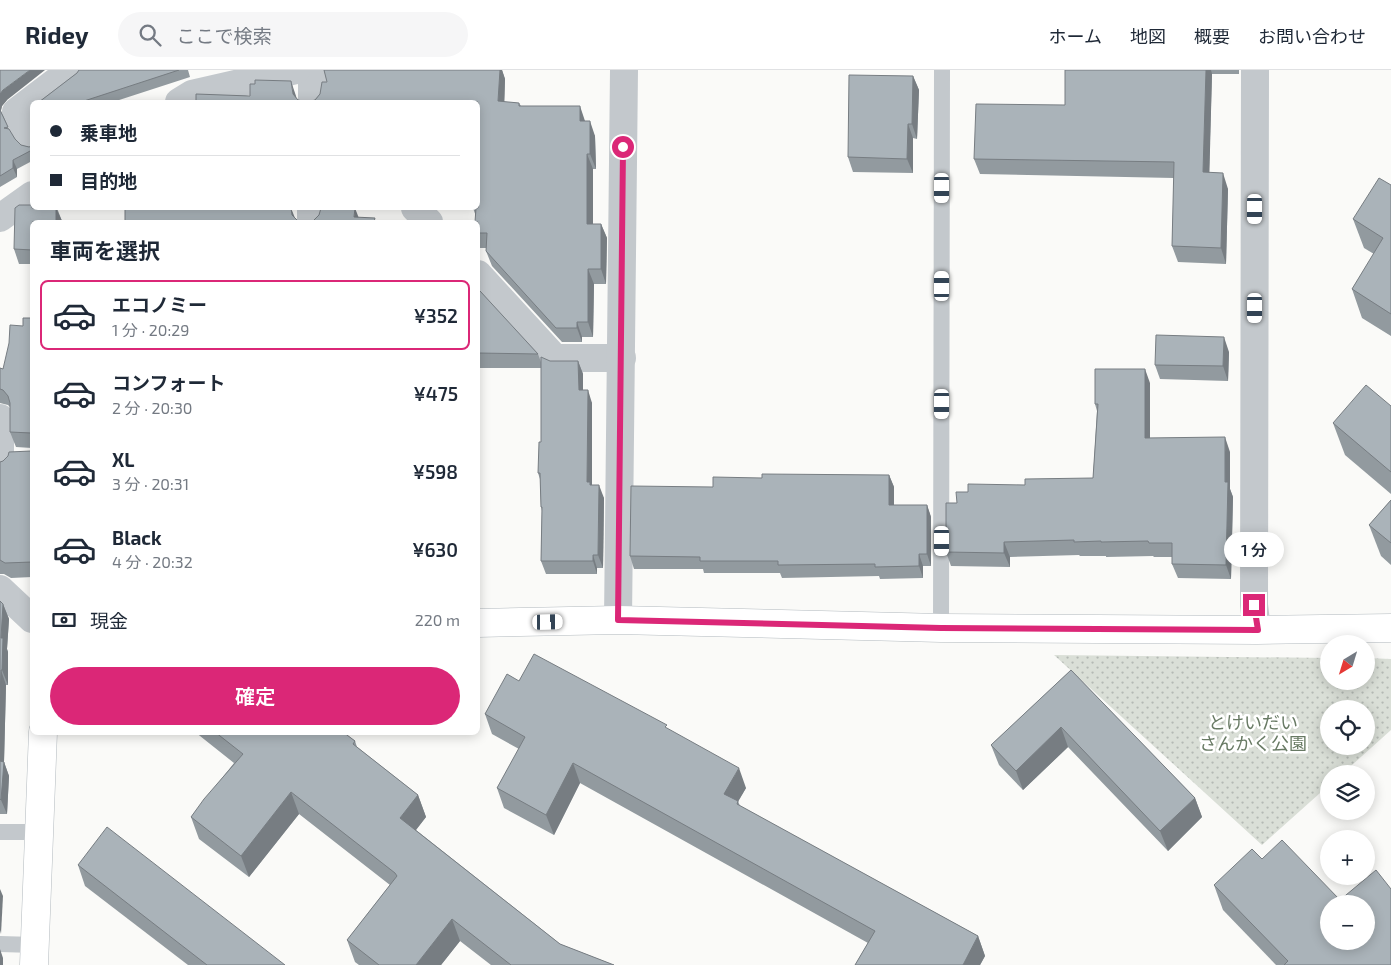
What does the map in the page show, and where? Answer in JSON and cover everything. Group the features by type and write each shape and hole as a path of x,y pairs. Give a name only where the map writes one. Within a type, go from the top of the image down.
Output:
{"street":[{"path":"32,100 72,70"},
{"path":"182,100 192,94 296,70"},
{"path":"312,70 312,100"},
{"path":"618,620 624,70"},
{"path":"1255,70 1254,605 1258,630"},
{"path":"30,102 16,112 30,137"},
{"path":"0,218 30,196"},
{"path":"418,210 427,220"},
{"path":"480,276 555,358 622,358"},
{"path":"0,418 6,459"},
{"path":"0,589 30,617"},
{"path":"480,624 618,620 941,628 1258,630 1391,628"},
{"path":"34,955 42,735"}],"lane":[{"path":"941,628 942,70"},
{"path":"0,832 39,832"},
{"path":"0,944 34,955"}],"green space":[{"name":"とけいだい さんかく公園","path":"1054,655 1320,658 1320,690 1375,690 1375,658 1391,659 1391,730 1375,744 1375,700 1320,700 1320,755 1363,755 1352,765 1320,765 1320,793 1262,845"}],"building":[{"path":"0,70 30,70 0,94"},
{"path":"79,70 179,70 87,100 42,100"},
{"path":"324,70 500,70 498,101 519,103 519,106 580,106 580,121 590,121 590,154 587,154 587,224 601,224 601,269 588,269 588,322 577,322 577,328 556,328 486,251 487,233 480,233 480,220 475,220 476,210 480,210 480,100 315,100 320,94 322,82 327,82"},
{"path":"1065,70 1206,70 1203,172 1223,173 1221,248 1172,246 1174,162 974,159 976,104 1065,105"},
{"path":"849,75 913,76 912,124 908,124 907,159 848,157"},
{"path":"255,80 291,81 293,94 298,100 196,100 196,94 250,96 250,84 255,84"},
{"path":"0,110 8,127 4,128 9,129 21,145 30,147 30,151 13,160 13,168 0,176"},
{"path":"1379,178 1391,185 1391,314 1352,289 1383,238 1353,219"},
{"path":"19,205 30,205 30,210 56,210 56,220 30,220 30,250 14,249 15,208"},
{"path":"125,210 291,210 292,215 297,220 125,220"},
{"path":"320,210 355,210 354,217 375,218 374,220 314,220 319,215"},
{"path":"480,291 538,354 480,353"},
{"path":"23,318 30,318 30,433 10,432 10,403 8,396 0,389 0,368 3,369 9,343 10,325 23,326"},
{"path":"1156,335 1224,337 1223,366 1155,365"},
{"path":"541,357 550,361 578,361 579,390 588,390 587,482 590,482 590,485 599,485 598,555 593,555 593,561 541,561 542,507 540,473 538,473 539,442 541,442"},
{"path":"1095,369 1145,369 1145,438 1225,437 1225,482 1228,482 1226,565 1172,564 1172,543 1149,543 1148,541 1074,542 1074,540 1004,542 1004,553 946,552 946,503 957,503 956,492 968,492 968,484 1025,485 1025,479 1093,478 1098,404 1095,404"},
{"path":"1366,385 1391,406 1391,472 1333,423"},
{"path":"30,451 30,562 5,563 0,560 0,462 8,456 9,452"},
{"path":"762,474 889,475 889,505 927,505 927,554 919,554 919,566 875,567 875,564 778,565 778,561 700,561 700,557 630,556 631,486 713,487 713,477 762,478"},
{"path":"1391,500 1391,543 1369,525"},
{"path":"0,601 3,604 1,638 3,638 0,698"},
{"path":"534,654 667,725 665,727 739,768 724,794 738,801 737,804 978,936 963,965 855,965 875,931 573,763 546,815 497,788 525,737 485,714 507,674 519,681"},
{"path":"1071,670 1195,798 1160,831 1061,727 1016,771 991,745"},
{"path":"219,735 347,735 355,741 353,744 418,795 400,818 560,944 614,965 511,965 452,919 416,965 379,965 347,940 397,876 395,873 291,792 241,856 191,817 243,754"},
{"path":"0,761 4,762 1,800 0,799"},
{"path":"107,827 285,965 207,965 78,865"},
{"path":"1282,840 1320,879 1320,885 1326,885 1335,895 1320,895 1320,950 1375,950 1375,895 1346,895 1358,885 1375,885 1376,870 1391,889 1391,965 1284,965 1288,961 1214,885 1252,849 1262,859"}],"route":[{"path":"623,147 618,620 941,628 1258,630 1254,605"}]}
